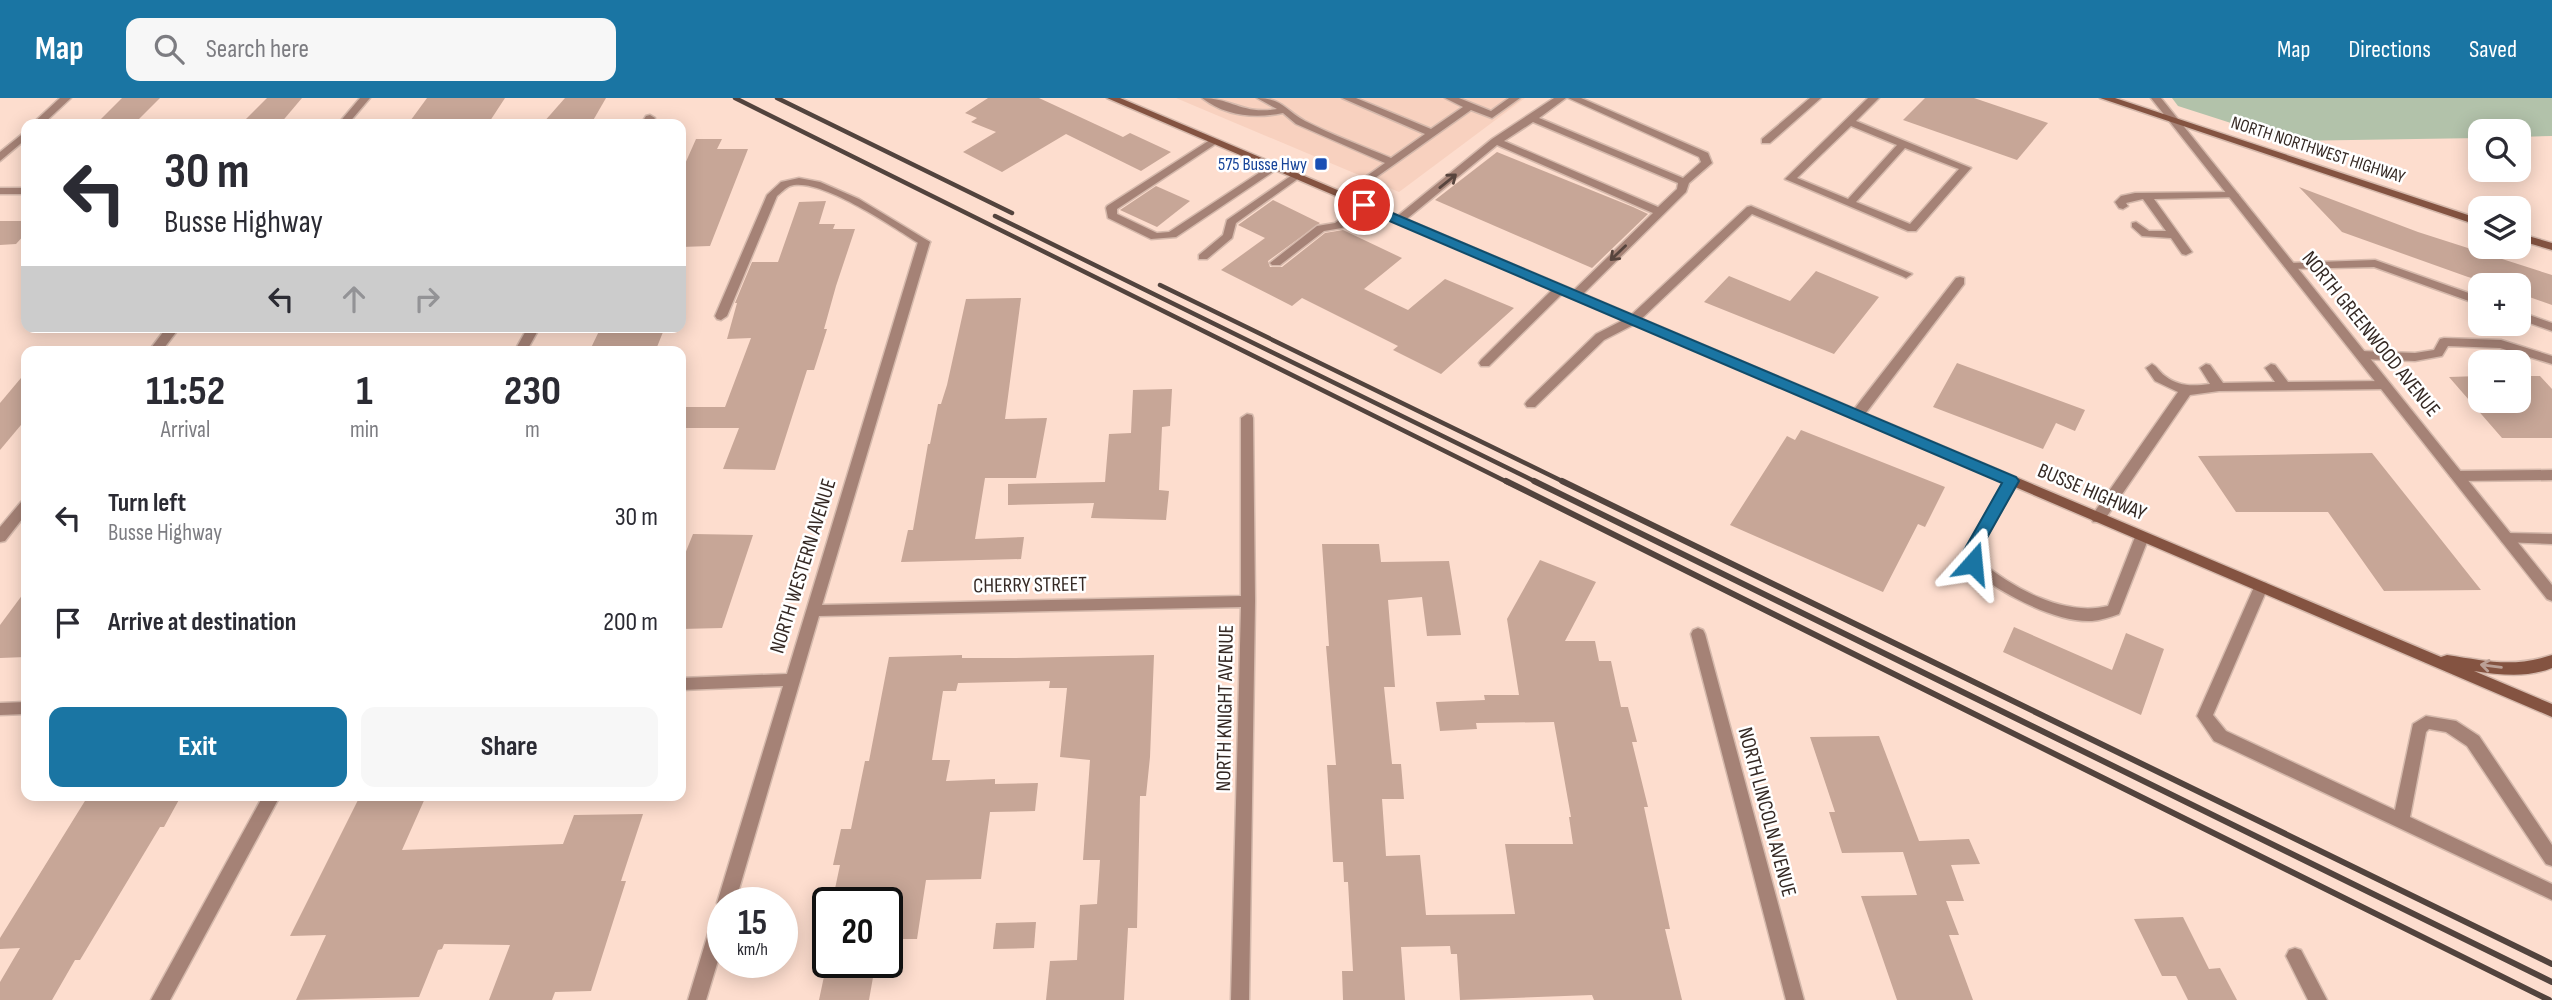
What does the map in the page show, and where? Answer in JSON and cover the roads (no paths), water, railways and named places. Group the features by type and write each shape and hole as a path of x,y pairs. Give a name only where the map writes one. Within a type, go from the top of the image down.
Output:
{"main road":[{"name":"BUSSE HIGHWAY","path":"1112,98 2552,711"},
{"name":"NORTH NORTHWEST HIGHWAY","path":"2105,98 2468,219"},
{"path":"2531,240 2552,247"},
{"path":"2429,659 2519,670 2543,667 2552,661"}],"street":[{"path":"43,119 66,98"},
{"path":"347,119 365,98"},
{"path":"1207,98 1248,115 1284,110"},
{"path":"1262,98 1300,122 1392,162"},
{"path":"1348,98 1432,133"},
{"path":"1450,98 1492,115 1515,98"},
{"path":"1399,220 1496,141 1561,98"},
{"path":"1573,98 1704,155 1707,163 1684,182 1682,190 1575,295"},
{"path":"1766,141 1816,98"},
{"path":"1849,122 1966,168 1912,229 1790,179 1849,122 1874,98"},
{"name":"NORTH GREENWOOD AVENUE","path":"2156,98 2552,595"},
{"path":"1344,197 1471,106"},
{"path":"1532,118 1684,182"},
{"path":"0,158 21,139"},
{"path":"1213,141 1111,208 1112,216 1155,237 1172,235 1275,167"},
{"path":"1496,141 1660,212"},
{"path":"1850,203 1904,143"},
{"path":"1203,257 1228,236 1231,222 1295,176"},
{"name":"NORTH WESTERN AVENUE","path":"721,316 772,194 786,184 814,183 834,191 923,242 731,887"},
{"path":"0,191 21,191"},
{"path":"2123,206 2120,202 2125,198 2234,195"},
{"path":"2146,196 2186,252"},
{"path":"1276,263 1321,228 1338,226 1364,205"},
{"path":"1531,404 1600,337 1633,320 1751,209 1906,274"},
{"path":"2136,225 2146,234 2174,235"},
{"path":"2290,266 2375,263 2468,297"},
{"path":"1857,415 1960,281"},
{"path":"1485,363 1560,289"},
{"path":"2531,320 2552,327"},
{"path":"2361,355 2415,357 2438,352 2445,342 2501,344 2552,360"},
{"path":"2152,368 2159,378 2186,391 2219,387 2385,386"},
{"path":"2206,368 2219,387"},
{"path":"2271,368 2284,386"},
{"path":"2098,518 2186,391"},
{"name":"NORTH KNIGHT AVENUE","path":"1240,1000 1248,601 1247,418"},
{"path":"2457,476 2552,475"},
{"path":"2011,481 1971,552 1973,563 1985,575 2062,611 2092,615 2114,610 2142,537"},
{"path":"0,537 21,511"},
{"path":"2507,538 2552,539"},
{"path":"2261,587 2205,716 2220,736 2552,892"},
{"name":"CHERRY STREET","path":"813,611 1248,601"},
{"name":"NORTH LINCOLN AVENUE","path":"1698,634 1795,1000"},
{"path":"686,684 792,680"},
{"path":"0,709 21,708"},
{"path":"2402,821 2419,729 2426,722 2451,726 2473,741 2552,859"},
{"path":"160,1000 269,801"},
{"path":"2295,957 2318,1000"},
{"path":"697,1000 707,967"}],"railway":[{"path":"735,98 1509,483"},
{"path":"777,98 1012,213"},
{"path":"995,216 1538,483"},
{"path":"1160,285 1566,483"},
{"path":"1506,481 2549,1000"},
{"path":"1534,481 2552,982"},
{"path":"1562,481 2552,964"}],"place":[{"name":"575 Busse Hwy","path":"1321,164"}]}
